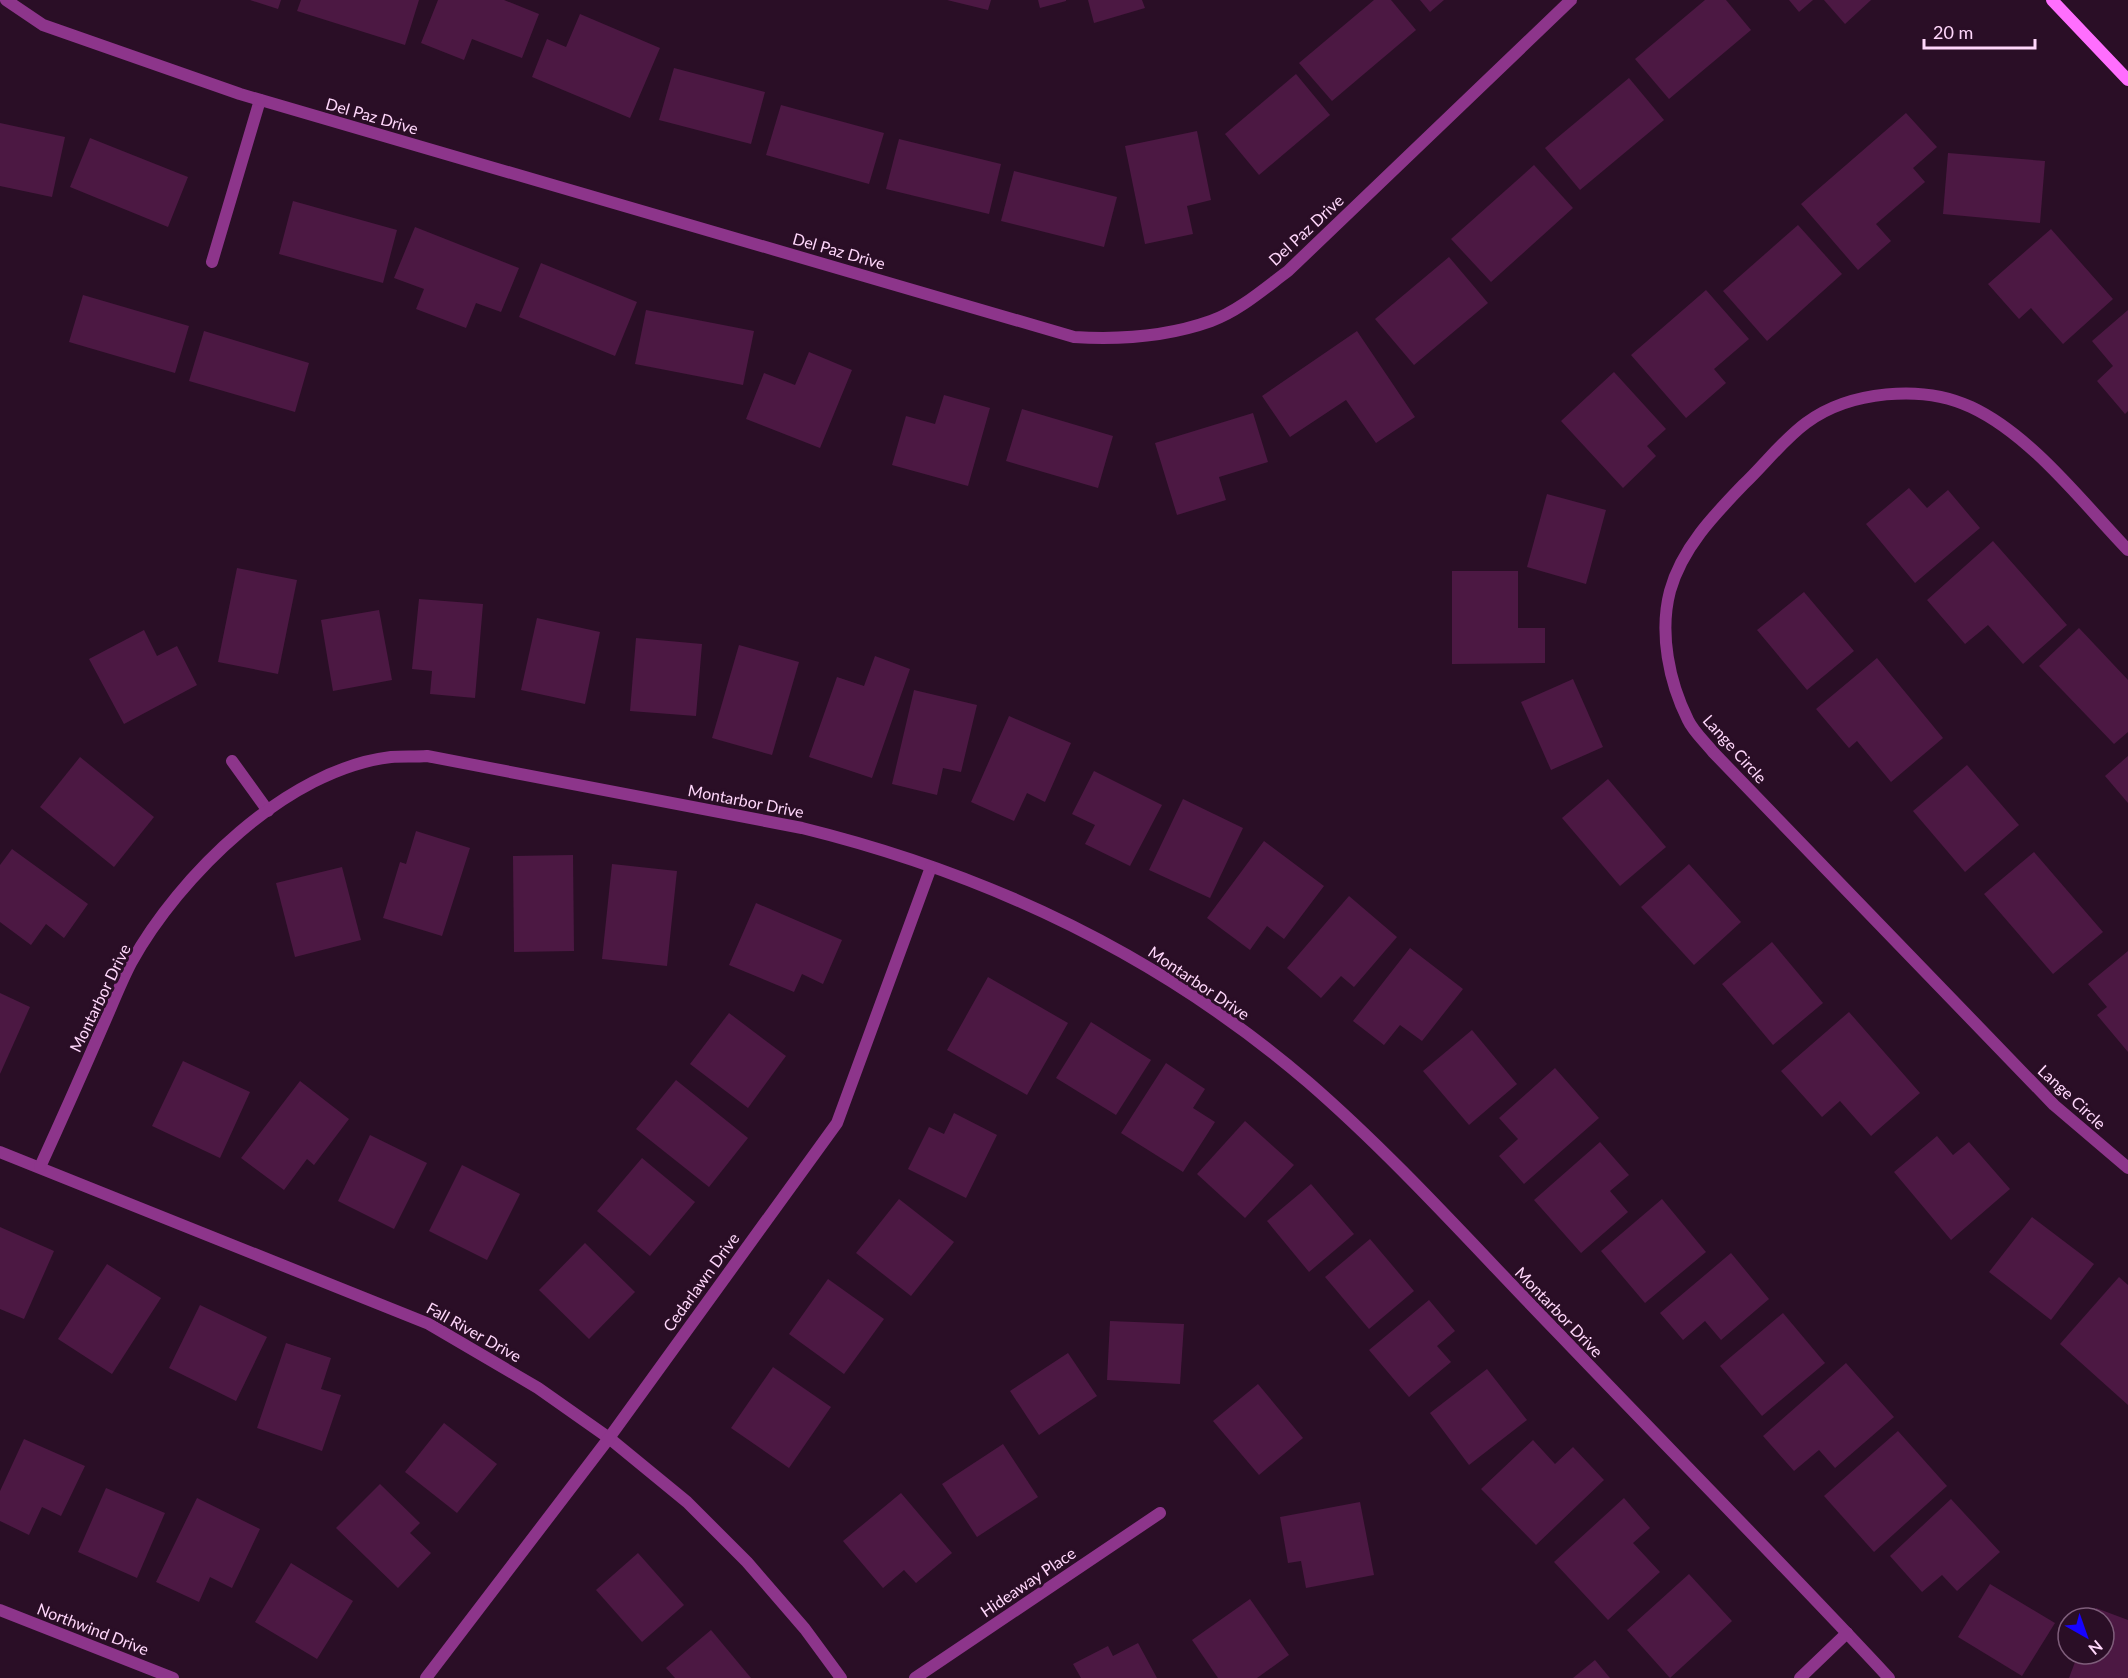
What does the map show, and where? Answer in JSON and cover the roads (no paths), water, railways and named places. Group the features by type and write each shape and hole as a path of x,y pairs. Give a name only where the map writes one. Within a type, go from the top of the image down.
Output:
{"street":[{"name":"Del Paz Drive","path":"6,0 43,25 260,100 1074,337 1118,340 1168,333 1212,321 1261,291 1288,271 1571,0"},
{"path":"2052,0 2128,80"},
{"path":"212,262 260,100"},
{"name":"Lange Circle","path":"2128,550 2006,426 1970,406 1929,394 1887,394 1845,403 1806,423 1709,520 1686,554 1670,592 1665,636 1671,676 1688,721 1713,752 2054,1105 2128,1168"},
{"name":"Montarbor Drive","path":"40,1167 131,963 165,912 199,872 268,811 310,784 350,767 390,757 428,756 802,828 861,843 990,887 1055,915 1162,975 1224,1018 1308,1082 1406,1176 1889,1678"},
{"path":"232,761 268,811"},
{"name":"Cedarlawn Drive","path":"426,1678 609,1438 837,1123 931,867"},
{"name":"Fall River Drive","path":"0,1152 429,1324 538,1388 609,1438 687,1502 747,1562 805,1629 841,1678"},
{"name":"Hideaway Place","path":"915,1678 1160,1513"},
{"name":"Northwind Drive","path":"0,1610 173,1678"},
{"path":"1800,1678 1847,1633"}]}
